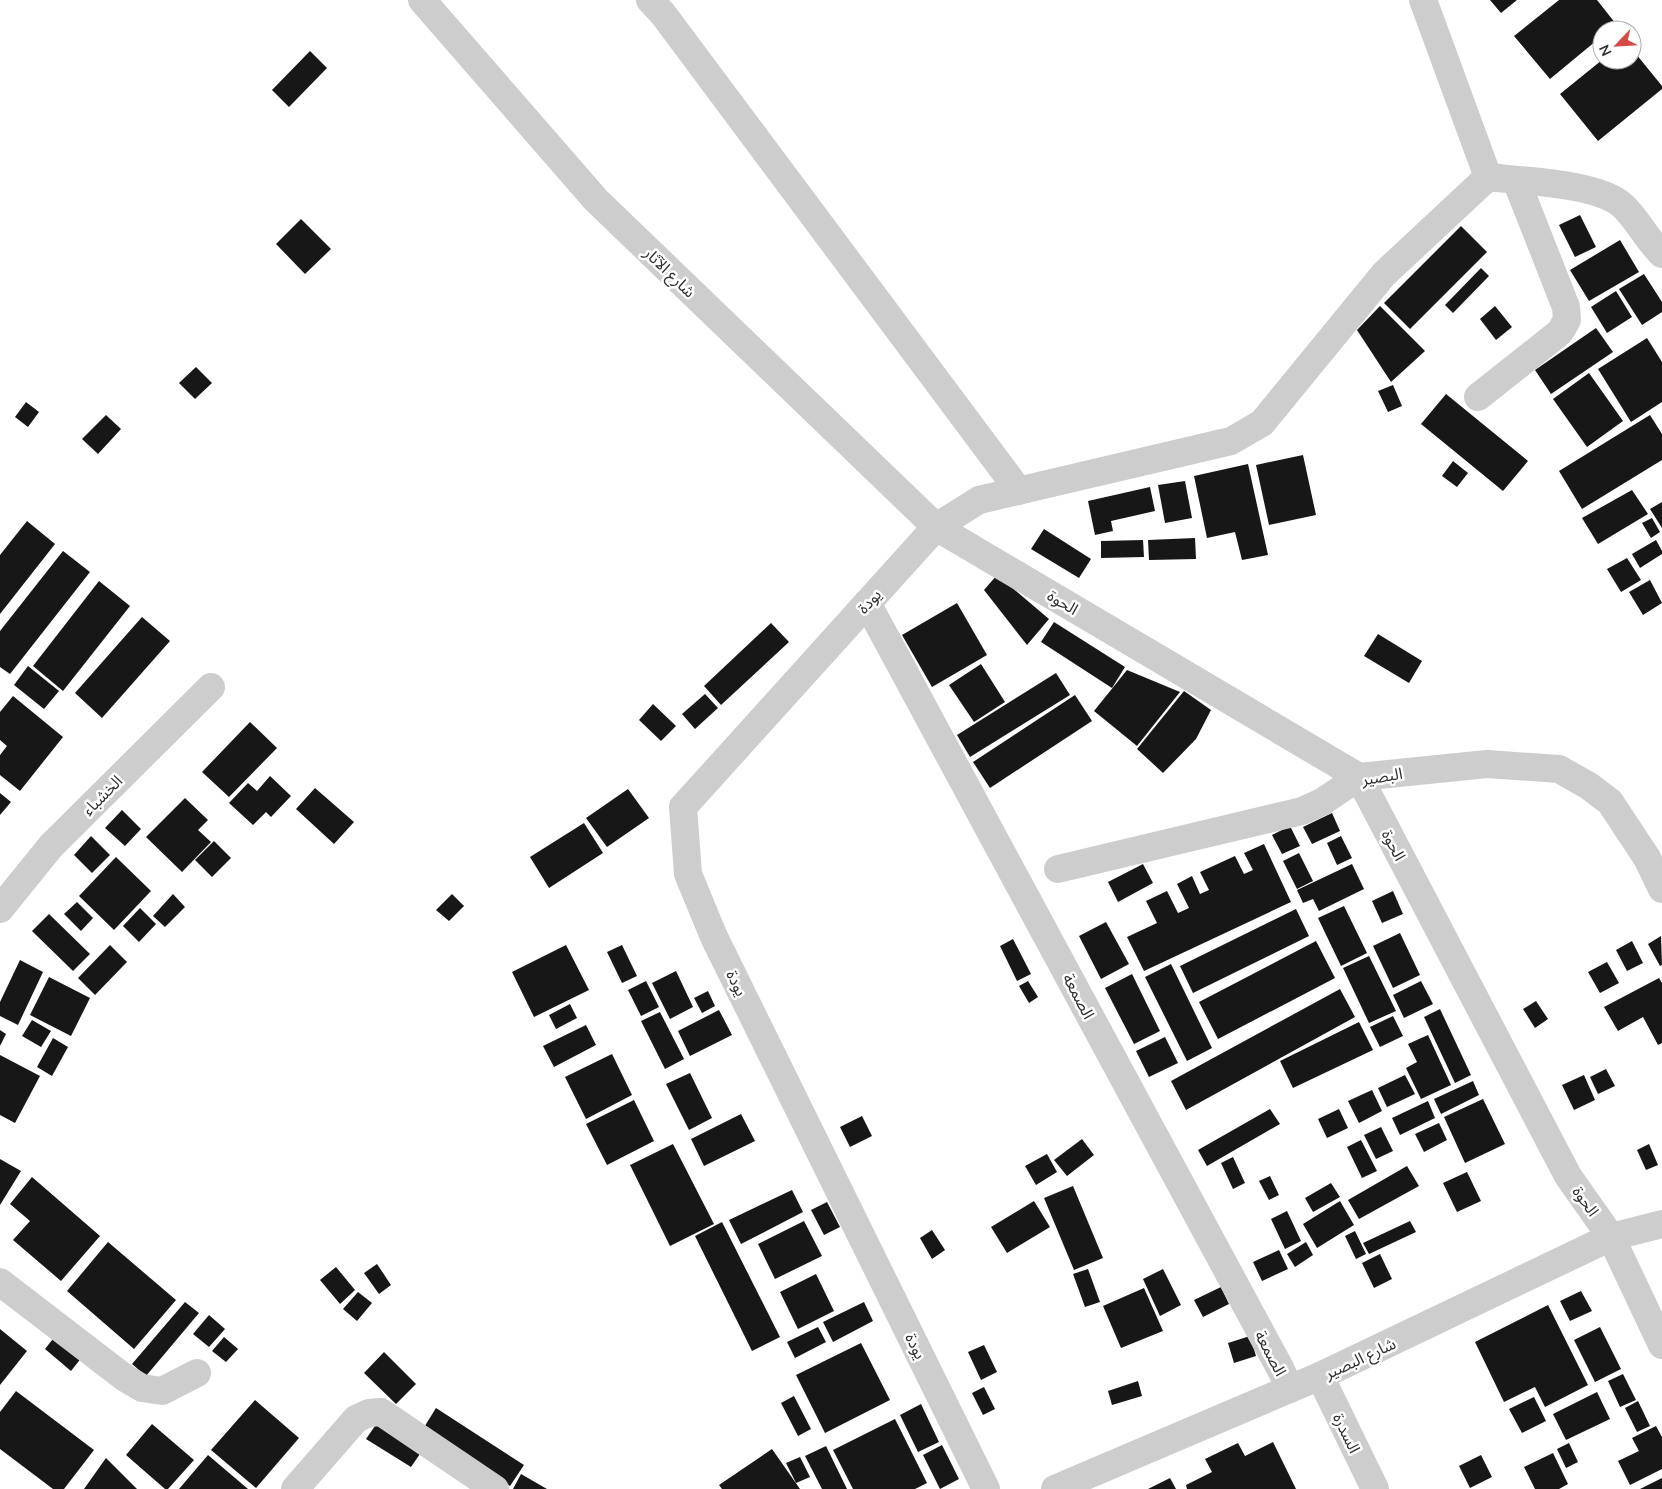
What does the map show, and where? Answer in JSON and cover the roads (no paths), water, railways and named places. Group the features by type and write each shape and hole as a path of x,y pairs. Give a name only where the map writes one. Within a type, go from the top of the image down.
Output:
{"street":[{"name":"شارع الآثار","path":"422,0 596,200 936,527"},
{"path":"650,0 663,14 1019,491"},
{"path":"1423,0 1488,177 1588,189 1606,194 1623,206 1662,254"},
{"name":"يودة","path":"986,1489 714,937 688,874 683,807 936,527 979,500 1231,441 1262,423 1384,274 1488,177"},
{"path":"1478,397 1560,332 1567,320 1566,306 1516,180"},
{"name":"الحوة","path":"936,527 1359,778 1568,1176 1611,1237 1662,1345"},
{"name":"الصمعة","path":"867,604 1290,1389"},
{"name":"الخشباء","path":"0,909 51,846 211,687"},
{"name":"البصير","path":"1058,869 1302,811 1322,802 1359,778 1487,764 1559,769 1589,786 1610,802 1647,858 1662,889"},
{"name":"شارع البصير","path":"1056,1489 1320,1376 1611,1237 1662,1224"},
{"path":"0,1282 125,1378 142,1388 162,1391 197,1373"},
{"name":"السدرة","path":"1320,1376 1374,1489"},
{"path":"296,1489 356,1419 369,1413 381,1412 495,1489"}]}
